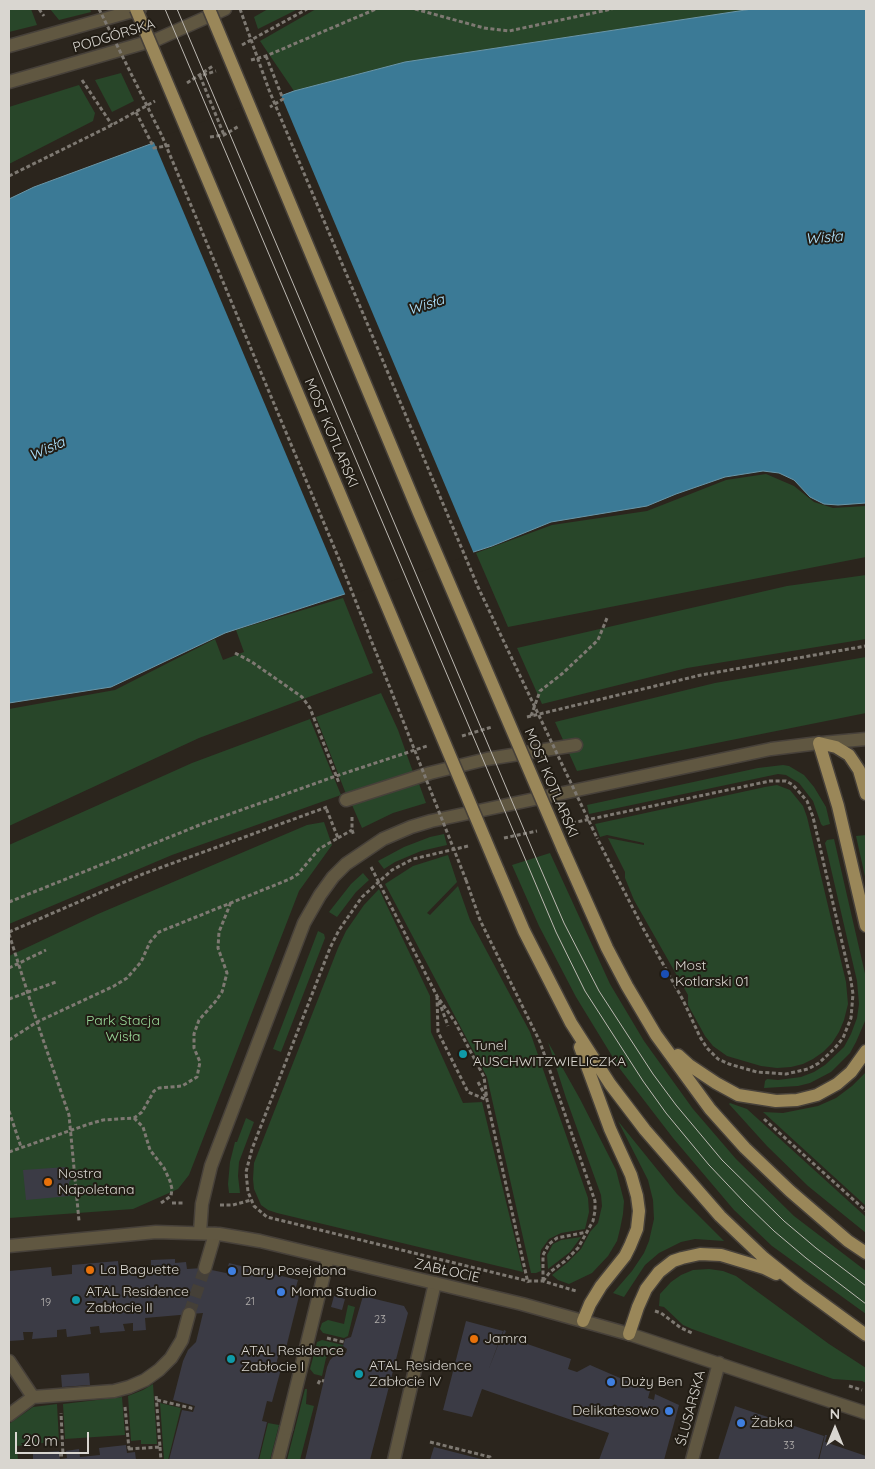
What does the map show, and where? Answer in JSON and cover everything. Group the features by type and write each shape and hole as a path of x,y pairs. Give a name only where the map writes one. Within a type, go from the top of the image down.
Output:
{"main road":[{"name":"MOST KOTLARSKI","path":"136,9 524,931 571,1023"},
{"name":"MOST KOTLARSKI","path":"209,9 415,504 563,849 608,948 627,986 656,1035"},
{"path":"819,743 836,748 849,755 859,770 866,794"},
{"path":"819,743 838,806 866,926"},
{"path":"571,1023 610,1084 645,1130 720,1216 764,1258 866,1335"},
{"path":"571,1023 610,1130 631,1174 639,1211 637,1229 630,1246 625,1256 600,1286 590,1304 584,1321"},
{"path":"656,1035 689,1065 716,1083 738,1095 776,1101 797,1100 817,1095 837,1084 851,1072 866,1051"},
{"path":"656,1035 710,1109 745,1148 790,1191 848,1241 866,1253"},
{"path":"629,1334 646,1289 659,1272 674,1261 682,1258 709,1254 732,1258 764,1268 799,1286"}],"street":[{"name":"PODGÓRSKA","path":"9,46 140,9"},
{"name":"PODGÓRSKA","path":"9,82 158,39 225,9"},
{"path":"200,1232 202,1204 211,1166 304,923 333,877 362,852 383,839 411,827 431,822 771,749 866,739"},
{"path":"346,800 430,773 487,760 576,745"},
{"name":"ZABŁOCIE","path":"9,1246 156,1232 200,1232 260,1241 522,1304 584,1321 719,1363 866,1413"},
{"path":"205,1268 215,1234"},
{"path":"278,1460 328,1258"},
{"path":"394,1460 435,1283"},
{"path":"9,1415 33,1396 114,1391 124,1389 144,1380 171,1358 182,1340 189,1314"},
{"path":"9,1361 33,1396"},
{"name":"ŚLUSARSKA","path":"692,1460 719,1363"}],"path":[{"path":"99,9 166,145 339,558 480,920 540,1042 590,1186 596,1211 593,1221 578,1248 543,1281"},
{"path":"240,9 269,90 478,587 597,838 700,1037 707,1048 718,1059 728,1064 757,1072 786,1074 808,1069 835,1048 843,1038 851,1018 853,994 851,981 813,817 806,801 793,785 786,781 770,780 570,824"},
{"path":"261,34 307,9"},
{"path":"247,62 266,56 376,9"},
{"path":"415,9 484,28 509,31 612,9"},
{"path":"266,56 283,99 266,109"},
{"path":"184,85 200,76 218,70"},
{"path":"80,76 112,125"},
{"path":"200,76 224,135"},
{"path":"9,176 112,125 160,98"},
{"path":"136,112 154,148 180,143"},
{"path":"207,138 224,135 241,124"},
{"path":"530,716 540,691 563,673 598,640 607,618"},
{"path":"235,653 252,662 302,697 310,708 337,778"},
{"path":"79,1224 69,1114 27,993 9,933 143,874 346,800"},
{"path":"326,808 338,838"},
{"path":"9,1040 37,1022 127,978 141,962 150,942 159,932 298,874 319,849 352,830"},
{"path":"503,838 541,830"},
{"path":"474,844 413,859 392,870 362,897 350,912 330,948 252,1149 246,1172 246,1182 254,1206 267,1217 528,1281 543,1281 568,1289"},
{"path":"370,865 437,996 448,1026"},
{"path":"9,1152 103,1120 134,1118 142,1112 154,1091 159,1088 182,1086 197,1076 200,1062 194,1048 194,1034 199,1020 222,992 226,973 218,948 218,932 231,902"},
{"path":"9,968 46,950"},
{"path":"9,1000 56,982"},
{"path":"437,996 455,1022 484,1077 487,1100 528,1281"},
{"path":"437,996 438,1032 468,1092 487,1100"},
{"path":"478,1082 487,1100"},
{"path":"9,1111 21,1147"},
{"path":"134,1118 143,1127 150,1150 164,1168 170,1181 172,1188 171,1196 161,1204"},
{"path":"763,1119 866,1211"},
{"path":"234,1205 251,1200"},
{"path":"543,1281 543,1255 549,1244 557,1238 587,1232"},
{"path":"656,1311 689,1332"},
{"path":"327,1338 344,1342"},
{"path":"155,1372 161,1460"},
{"path":"124,1389 128,1449 160,1447"},
{"path":"59,1455 63,1455 60,1395"},
{"path":"157,1400 191,1408 190,1411"},
{"path":"430,1442 490,1457 491,1460"}],"green space":[{"path":"9,9 31,9 37,25 9,32"},
{"path":"50,9 90,9 91,12 59,20"},
{"path":"268,9 298,9 258,29 254,17"},
{"path":"316,9 752,9 405,62 294,91 260,41"},
{"path":"121,73 134,101 112,112 95,80"},
{"path":"79,85 95,113 93,121 9,164 9,107"},
{"path":"766,474 794,486 814,502 833,508 866,506 866,557 508,627 476,553 552,525 647,511 726,480"},
{"path":"866,575 866,639 687,668 542,704 517,648 787,586"},
{"path":"343,598 373,673 199,738 9,826 9,709 115,690 215,639 223,660 244,652 236,630"},
{"path":"866,657 866,713 577,771 555,722 715,683"},
{"path":"381,693 398,730 413,772 346,794 316,717"},
{"path":"310,719 341,795 172,855 9,924 9,845 192,763"},
{"path":"789,766 804,775 814,787 826,807 830,824 823,826 821,824 813,801 799,783 786,775 778,774 589,814 587,805 758,768"},
{"path":"418,781 426,803 393,813 362,828 352,805"},
{"path":"777,785 790,790 803,806 807,817 846,982 848,1004 839,1032 823,1052 803,1064 777,1068 761,1066 727,1056 713,1046 705,1036 688,1005 688,995 634,900 625,878 625,872 608,838 644,845 644,843 607,835 600,837 595,824"},
{"name":"Park Stacja Wisła","path":"324,822 332,845 299,891 189,1175 178,1189 133,1209 9,1218 9,956 98,914 307,825"},
{"path":"444,834 447,845 421,851 384,869 378,861 404,847"},
{"path":"866,835 866,881 856,836"},
{"path":"834,839 866,978 865,1021 850,1053 831,1072 810,1083 798,1086 764,1088 767,1079 778,1080 801,1077 825,1065 844,1047 857,1018 859,1004 857,981 825,843 827,840"},
{"path":"550,853 610,984 644,1041 693,1109 736,1159 794,1216 866,1271 866,1314 772,1246 734,1210 673,1138 620,1069 576,997 539,926 512,865"},
{"path":"448,855 457,882 427,913 430,915 458,886 470,920 530,1032 588,1198 589,1212 585,1229 561,1233 549,1239 541,1250 541,1271 536,1273 531,1273 487,1077 385,884 413,866"},
{"path":"363,873 369,880 356,892 337,917 329,912 351,884"},
{"path":"379,889 430,996 431,1032 463,1103 482,1102 523,1272 277,1213 261,1205 254,1189 254,1163 338,948 346,931 364,905"},
{"path":"318,931 324,934 325,938 281,1052 273,1049"},
{"path":"548,1042 580,1099 616,1170 624,1201 617,1241 608,1256 592,1273 569,1284 558,1280 552,1275 581,1249 590,1232 598,1223 602,1206 601,1195"},
{"path":"866,1072 866,1206 763,1112 783,1113 818,1106 836,1098"},
{"path":"730,1103 747,1109 866,1217 866,1233 808,1186 767,1146"},
{"path":"246,1118 254,1122 239,1162 240,1193 229,1193 230,1162 235,1142 237,1142"},
{"path":"618,1121 677,1194 724,1241 695,1239 681,1242 659,1253 645,1265 624,1297 613,1293 632,1271 644,1253 654,1219 653,1200 648,1180"},
{"path":"581,1237 570,1252 548,1269 547,1255 553,1244 561,1240"},
{"path":"709,1269 723,1271 736,1276 829,1344 866,1368 866,1383 862,1381 833,1379 692,1329 683,1325 664,1307 659,1306 660,1294 671,1282 693,1270"},
{"path":"348,1305 355,1307 348,1336 344,1338 323,1333 320,1329 322,1323 328,1320 344,1324"},
{"path":"322,1340 343,1345 342,1349 336,1350 326,1358 322,1376 314,1374 310,1369 317,1342"},
{"path":"153,1384 157,1444 141,1444 141,1440 131,1441 128,1396"},
{"path":"305,1389 307,1389 306,1404 314,1406 300,1460 287,1460"},
{"path":"122,1397 125,1435 65,1439 63,1404"},
{"path":"160,1403 181,1408 168,1460 164,1460"},
{"path":"57,1404 59,1441 17,1446 18,1460 9,1460 9,1424 33,1407"},
{"path":"268,1423 279,1425 270,1460 259,1460"}],"water":[{"name":"Wisła","path":"752,9 866,9 866,503 824,504 810,497 794,480 779,473 763,471 725,477 647,506 551,522 492,546 225,633 111,687 9,703 9,199 34,187 294,91 405,62"}],"pier":[{"path":"280,93 474,554 346,596 153,140"}],"building":[{"path":"67,1167 71,1180 69,1182 70,1196 26,1200 23,1170"},
{"name":"ATAL Residence Zabłocie I","path":"175,1259 175,1263 186,1262 187,1269 202,1268 226,1273 229,1263 298,1280 295,1291 300,1292 286,1348 281,1346 275,1368 281,1369 272,1402 267,1401 262,1421 267,1422 258,1460 169,1460 182,1410 193,1412 195,1406 173,1400 183,1361 188,1350 196,1342 203,1313 145,1318 146,1330 133,1331 133,1323 123,1324 125,1331 100,1333 99,1326 90,1327 91,1334 67,1337 66,1329 57,1330 57,1337 32,1339 33,1332 23,1332 24,1340 9,1341 9,1271 51,1267 52,1276 72,1274 72,1265 118,1261 119,1271 151,1268 151,1260"},
{"path":"334,1296 345,1299 342,1310 331,1307"},
{"name":"ATAL Residence Zabłocie IV","path":"363,1296 404,1306 408,1313 370,1460 305,1460 327,1367 335,1355 346,1353 347,1349 343,1346 345,1339 351,1337"},
{"path":"466,1321 503,1331 488,1371 504,1330 506,1331 504,1336 571,1359 568,1369 577,1372 590,1365 650,1391 648,1398 654,1400 655,1394 679,1405 664,1460 599,1460 609,1433 482,1389 472,1417 443,1410"},
{"path":"89,1373 90,1385 62,1387 61,1375"},
{"path":"735,1406 824,1436 818,1460 718,1460"},
{"path":"825,1435 827,1435 825,1442 866,1456 866,1460 819,1460"},
{"path":"126,1445 127,1453 135,1452 136,1460 33,1460 33,1453 59,1451 60,1459 67,1458 66,1451 79,1449 80,1457 100,1455 99,1448"},
{"path":"434,1447 485,1460 430,1460"}],"tunnel":[{"path":"189,1314 205,1268"}],"tram line":[{"path":"165,9 556,932 585,991 643,1081 666,1113 709,1165 774,1231 866,1304"},
{"path":"177,9 536,858 564,923 599,991 653,1074 722,1160 784,1221 866,1286"}],"place":[{"name":"Most Kotlarski 01","path":"665,974"},
{"name":"Tunel AUSCHWITZWIELICZKA","path":"463,1054"},
{"name":"Nostra Napoletana","path":"48,1182"},
{"name":"La Baguette","path":"90,1270"},
{"name":"Dary Posejdona","path":"232,1271"},
{"name":"Moma Studio","path":"281,1292"},
{"name":"ATAL Residence Zabłocie II","path":"76,1300"},
{"name":"Jamra","path":"474,1339"},
{"name":"ATAL Residence Zabłocie I","path":"231,1359"},
{"name":"ATAL Residence Zabłocie IV","path":"359,1374"},
{"name":"Duży Ben","path":"611,1382"},
{"name":"Delikatesowo","path":"669,1411"},
{"name":"Żabka","path":"741,1423"}]}
